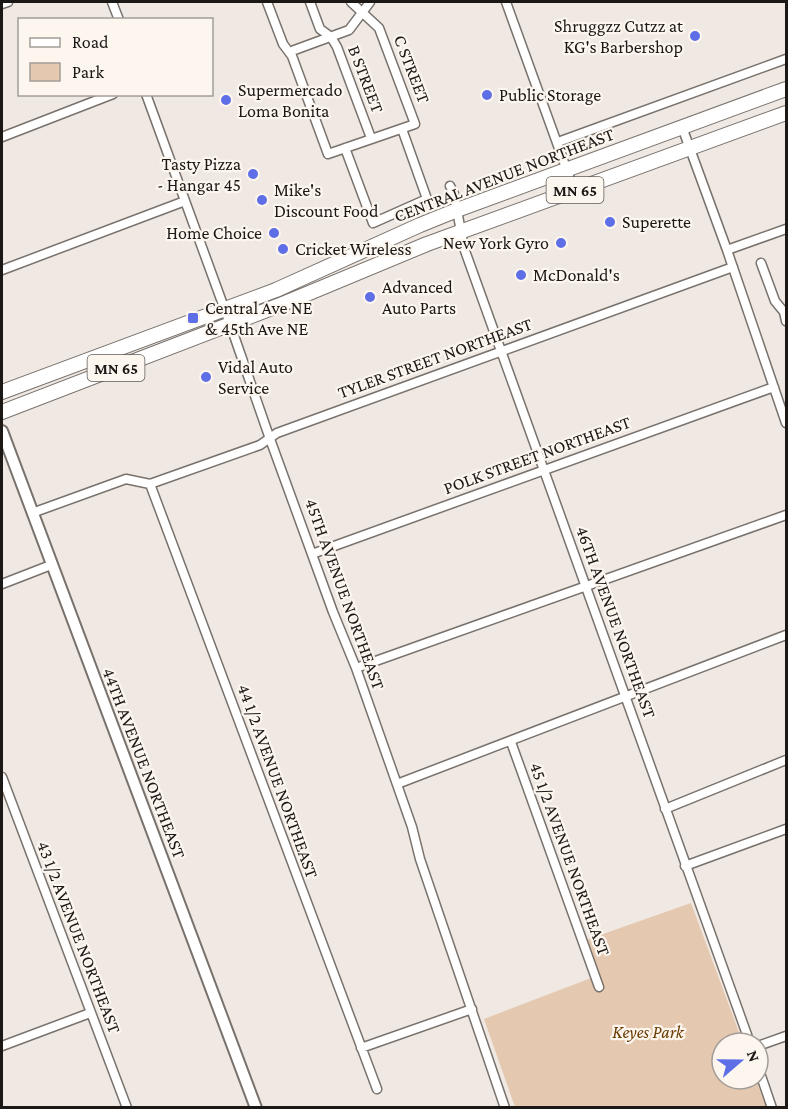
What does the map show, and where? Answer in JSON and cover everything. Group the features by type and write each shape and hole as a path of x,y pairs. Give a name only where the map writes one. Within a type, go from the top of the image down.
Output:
{"main road":[{"name":"CENTRAL AVENUE NORTHEAST","path":"2,392 276,290 457,210 786,89"},
{"name":"CENTRAL AVENUE NORTHEAST","path":"2,412 285,303 461,232 786,113"}],"street":[{"path":"2,4 8,2"},
{"path":"112,2 118,18"},
{"path":"267,2 283,44 292,57 328,154 402,129"},
{"name":"B STREET","path":"310,2 320,29 331,37 337,47 371,138"},
{"name":"C STREET","path":"345,148 373,223 428,199 402,129 415,123 379,28 351,2"},
{"path":"289,52 349,30 370,2"},
{"path":"506,2 574,190"},
{"name":"CENTRAL AVENUE NORTHEAST","path":"558,142 786,59"},
{"path":"2,137 108,96"},
{"name":"45TH AVENUE NORTHEAST","path":"147,96 333,612 398,784 420,859 506,1107"},
{"path":"682,127 786,423"},
{"name":"46TH AVENUE NORTHEAST","path":"450,186 454,194 464,248 746,1031"},
{"path":"2,270 185,201"},
{"path":"727,250 786,229"},
{"path":"761,263 775,302 786,318"},
{"name":"TYLER STREET NORTHEAST","path":"150,484 260,445 277,433 733,267"},
{"name":"POLK STREET NORTHEAST","path":"312,554 774,387"},
{"name":"44TH AVENUE NORTHEAST","path":"2,431 255,1107"},
{"path":"32,513 126,479 150,484"},
{"name":"44 1/2 AVENUE NORTHEAST","path":"150,484 377,1089"},
{"path":"356,668 786,515"},
{"path":"2,584 51,565"},
{"path":"398,784 786,636"},
{"name":"45 1/2 AVENUE NORTHEAST","path":"511,742 599,987"},
{"path":"665,809 786,760"},
{"name":"43 1/2 AVENUE NORTHEAST","path":"2,777 127,1107"},
{"path":"686,866 786,829"},
{"path":"361,1048 472,1009"},
{"path":"2,1046 90,1013"},
{"path":"770,1041 786,1035"},
{"path":"766,1091 772,1107"}],"green space":[{"name":"Keyes Park","path":"691,903 739,1031 710,1031 710,1091 760,1091 766,1107 515,1107 484,1019 599,975 586,940"}],"place":[{"name":"Shruggzz Cutzz at KG's Barbershop","path":"695,36"},
{"name":"Public Storage","path":"487,95"},
{"name":"Supermercado Loma Bonita","path":"226,100"},
{"name":"Tasty Pizza - Hangar 45","path":"253,174"},
{"name":"Mike's Discount Food","path":"262,200"},
{"name":"Superette","path":"610,222"},
{"name":"Home Choice","path":"274,233"},
{"name":"New York Gyro","path":"561,243"},
{"name":"Cricket Wireless","path":"283,249"},
{"name":"McDonald's","path":"521,275"},
{"name":"Advanced Auto Parts","path":"370,297"},
{"name":"Central Ave NE & 45th Ave NE","path":"193,318"},
{"name":"Vidal Auto Service","path":"206,377"}]}
